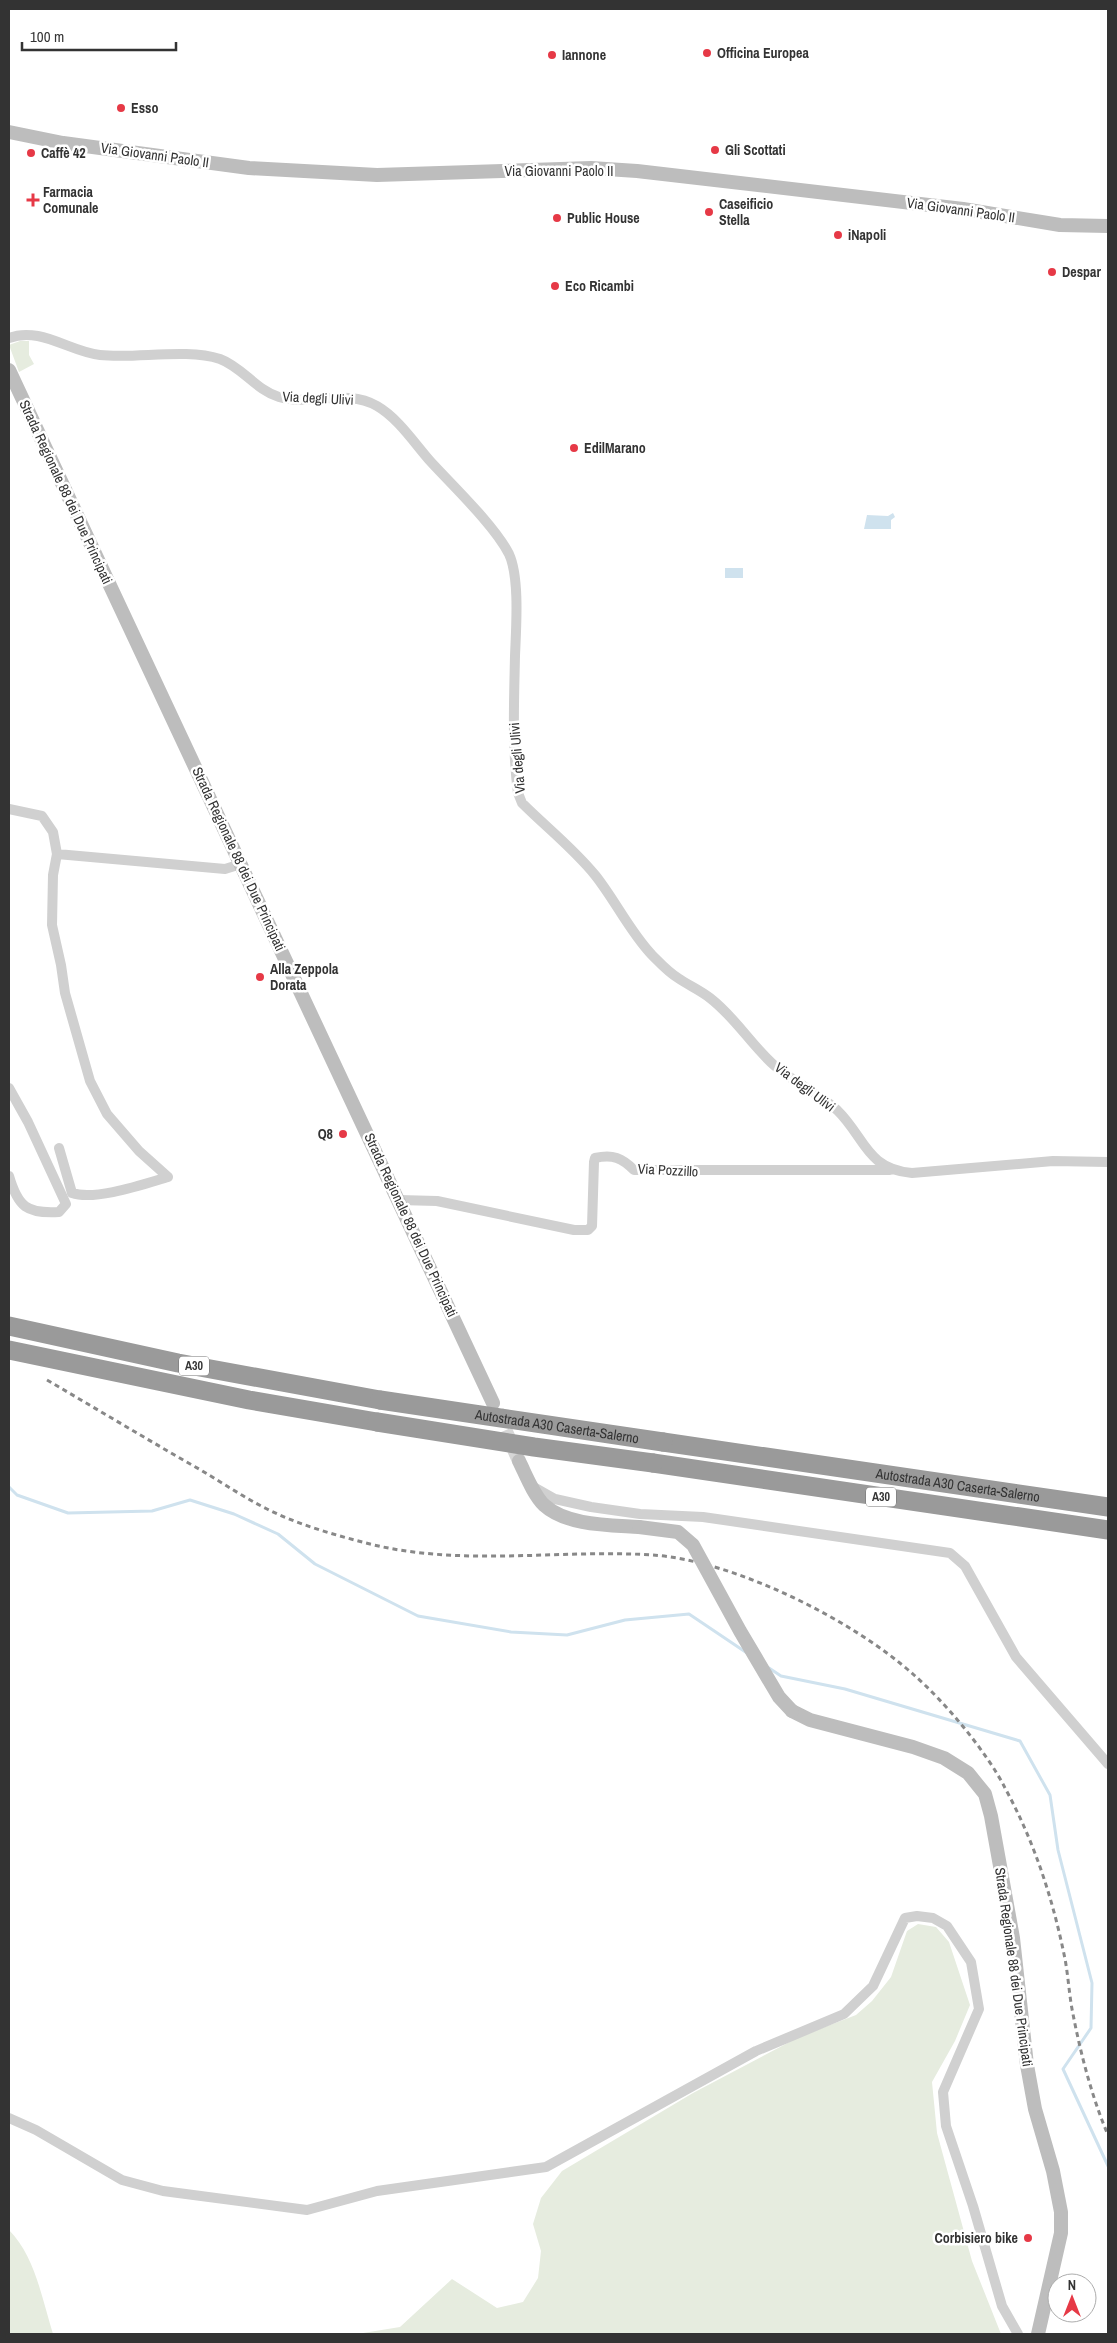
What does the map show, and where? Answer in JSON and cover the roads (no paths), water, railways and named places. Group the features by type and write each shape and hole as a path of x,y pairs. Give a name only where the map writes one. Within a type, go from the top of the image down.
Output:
{"highway":[{"name":"Autostrada A30 Caserta-Salerno","path":"9,1326 178,1363 380,1400 1108,1506"},
{"name":"Autostrada A30 Caserta-Salerno","path":"9,1350 92,1369 249,1400 377,1422 534,1447 1108,1530"}],"main road":[{"name":"Via Giovanni Paolo II","path":"9,132 63,143 249,168 377,175 591,168 637,171 963,209 1060,225 1108,226"},
{"name":"Strada Regionale 88 dei Due Principati","path":"9,370 493,1403"},
{"name":"Strada Regionale 88 dei Due Principati","path":"519,1461 543,1504 553,1512 590,1522 678,1532 693,1545 779,1697 792,1711 810,1720 913,1747 944,1758 968,1773 985,1794 992,1816 1013,1938 1026,2065 1061,2212 1061,2233 1038,2334"}],"street":[{"name":"Via degli Ulivi","path":"9,338 47,337 75,351 100,356 199,356 220,360 264,391 277,396 289,399 336,398 365,401 377,406 394,421 486,524 509,555 516,607 514,722 518,793 522,803 574,852 595,876 651,954 675,977 708,996 731,1015 756,1047 775,1066 800,1086 820,1096 838,1111 869,1154 891,1170 912,1173 1053,1161 1108,1162"},
{"path":"9,809 42,816 54,832 57,854 54,875 52,925 67,1002 90,1081 107,1114 139,1151 168,1177 112,1191 81,1196 72,1193 58,1148"},
{"path":"57,854 225,869 241,864"},
{"path":"9,1088 28,1122 66,1204 59,1212 40,1213 24,1208 14,1194 9,1176"},
{"name":"Via Pozzillo","path":"399,1200 437,1201 574,1230 588,1230 592,1226 594,1208 594,1162 595,1158 604,1156 616,1156 634,1170 891,1170"},
{"path":"532,1486 555,1499 591,1507 640,1514 703,1517 950,1553 965,1566 1016,1657 1108,1764"},
{"path":"9,2118 36,2130 122,2180 164,2191 307,2210 377,2191 546,2167 756,2051 844,2014 872,1986 905,1918 916,1916 932,1918 947,1926 971,1962 979,2009 943,2092 946,2126 973,2206 1002,2306 1018,2334"}],"water":[{"path":"893,513 895,517 891,520 891,529 864,529 867,515 888,516"},
{"path":"725,568 743,568 743,578 725,578"}],"waterway":[{"path":"9,1487 17,1495 68,1513 152,1511 190,1500 234,1514 278,1534 315,1564 418,1616 511,1632 567,1635 625,1620 689,1614 747,1653"},
{"path":"769,1668 781,1676 845,1689 1020,1741 1050,1795 1058,1850 1092,1983 1091,2028 1063,2069 1108,2166"}],"tunnel":[{"path":"497,1411 519,1461"}],"railway":[{"path":"47,1380 257,1504 279,1515 317,1529 370,1544 440,1555 618,1554 653,1555 685,1560 756,1581 791,1597 826,1614 889,1654 926,1686 976,1743 997,1774 1025,1829 1055,1914 1082,2057 1091,2089 1108,2135"}],"place":[{"name":"Officina Europea","path":"707,53"},
{"name":"Iannone","path":"552,55"},
{"name":"Esso","path":"121,108"},
{"name":"Gli Scottati","path":"715,150"},
{"name":"Caffè 42","path":"31,153"},
{"name":"Farmacia Comunale","path":"33,200"},
{"name":"Caseificio Stella","path":"709,212"},
{"name":"Public House","path":"557,218"},
{"name":"iNapoli","path":"838,235"},
{"name":"Despar","path":"1052,272"},
{"name":"Eco Ricambi","path":"555,286"},
{"name":"EdilMarano","path":"574,448"},
{"name":"Alla Zeppola Dorata","path":"260,977"},
{"name":"Q8","path":"343,1134"},
{"name":"Corbisiero bike","path":"1028,2238"}]}
